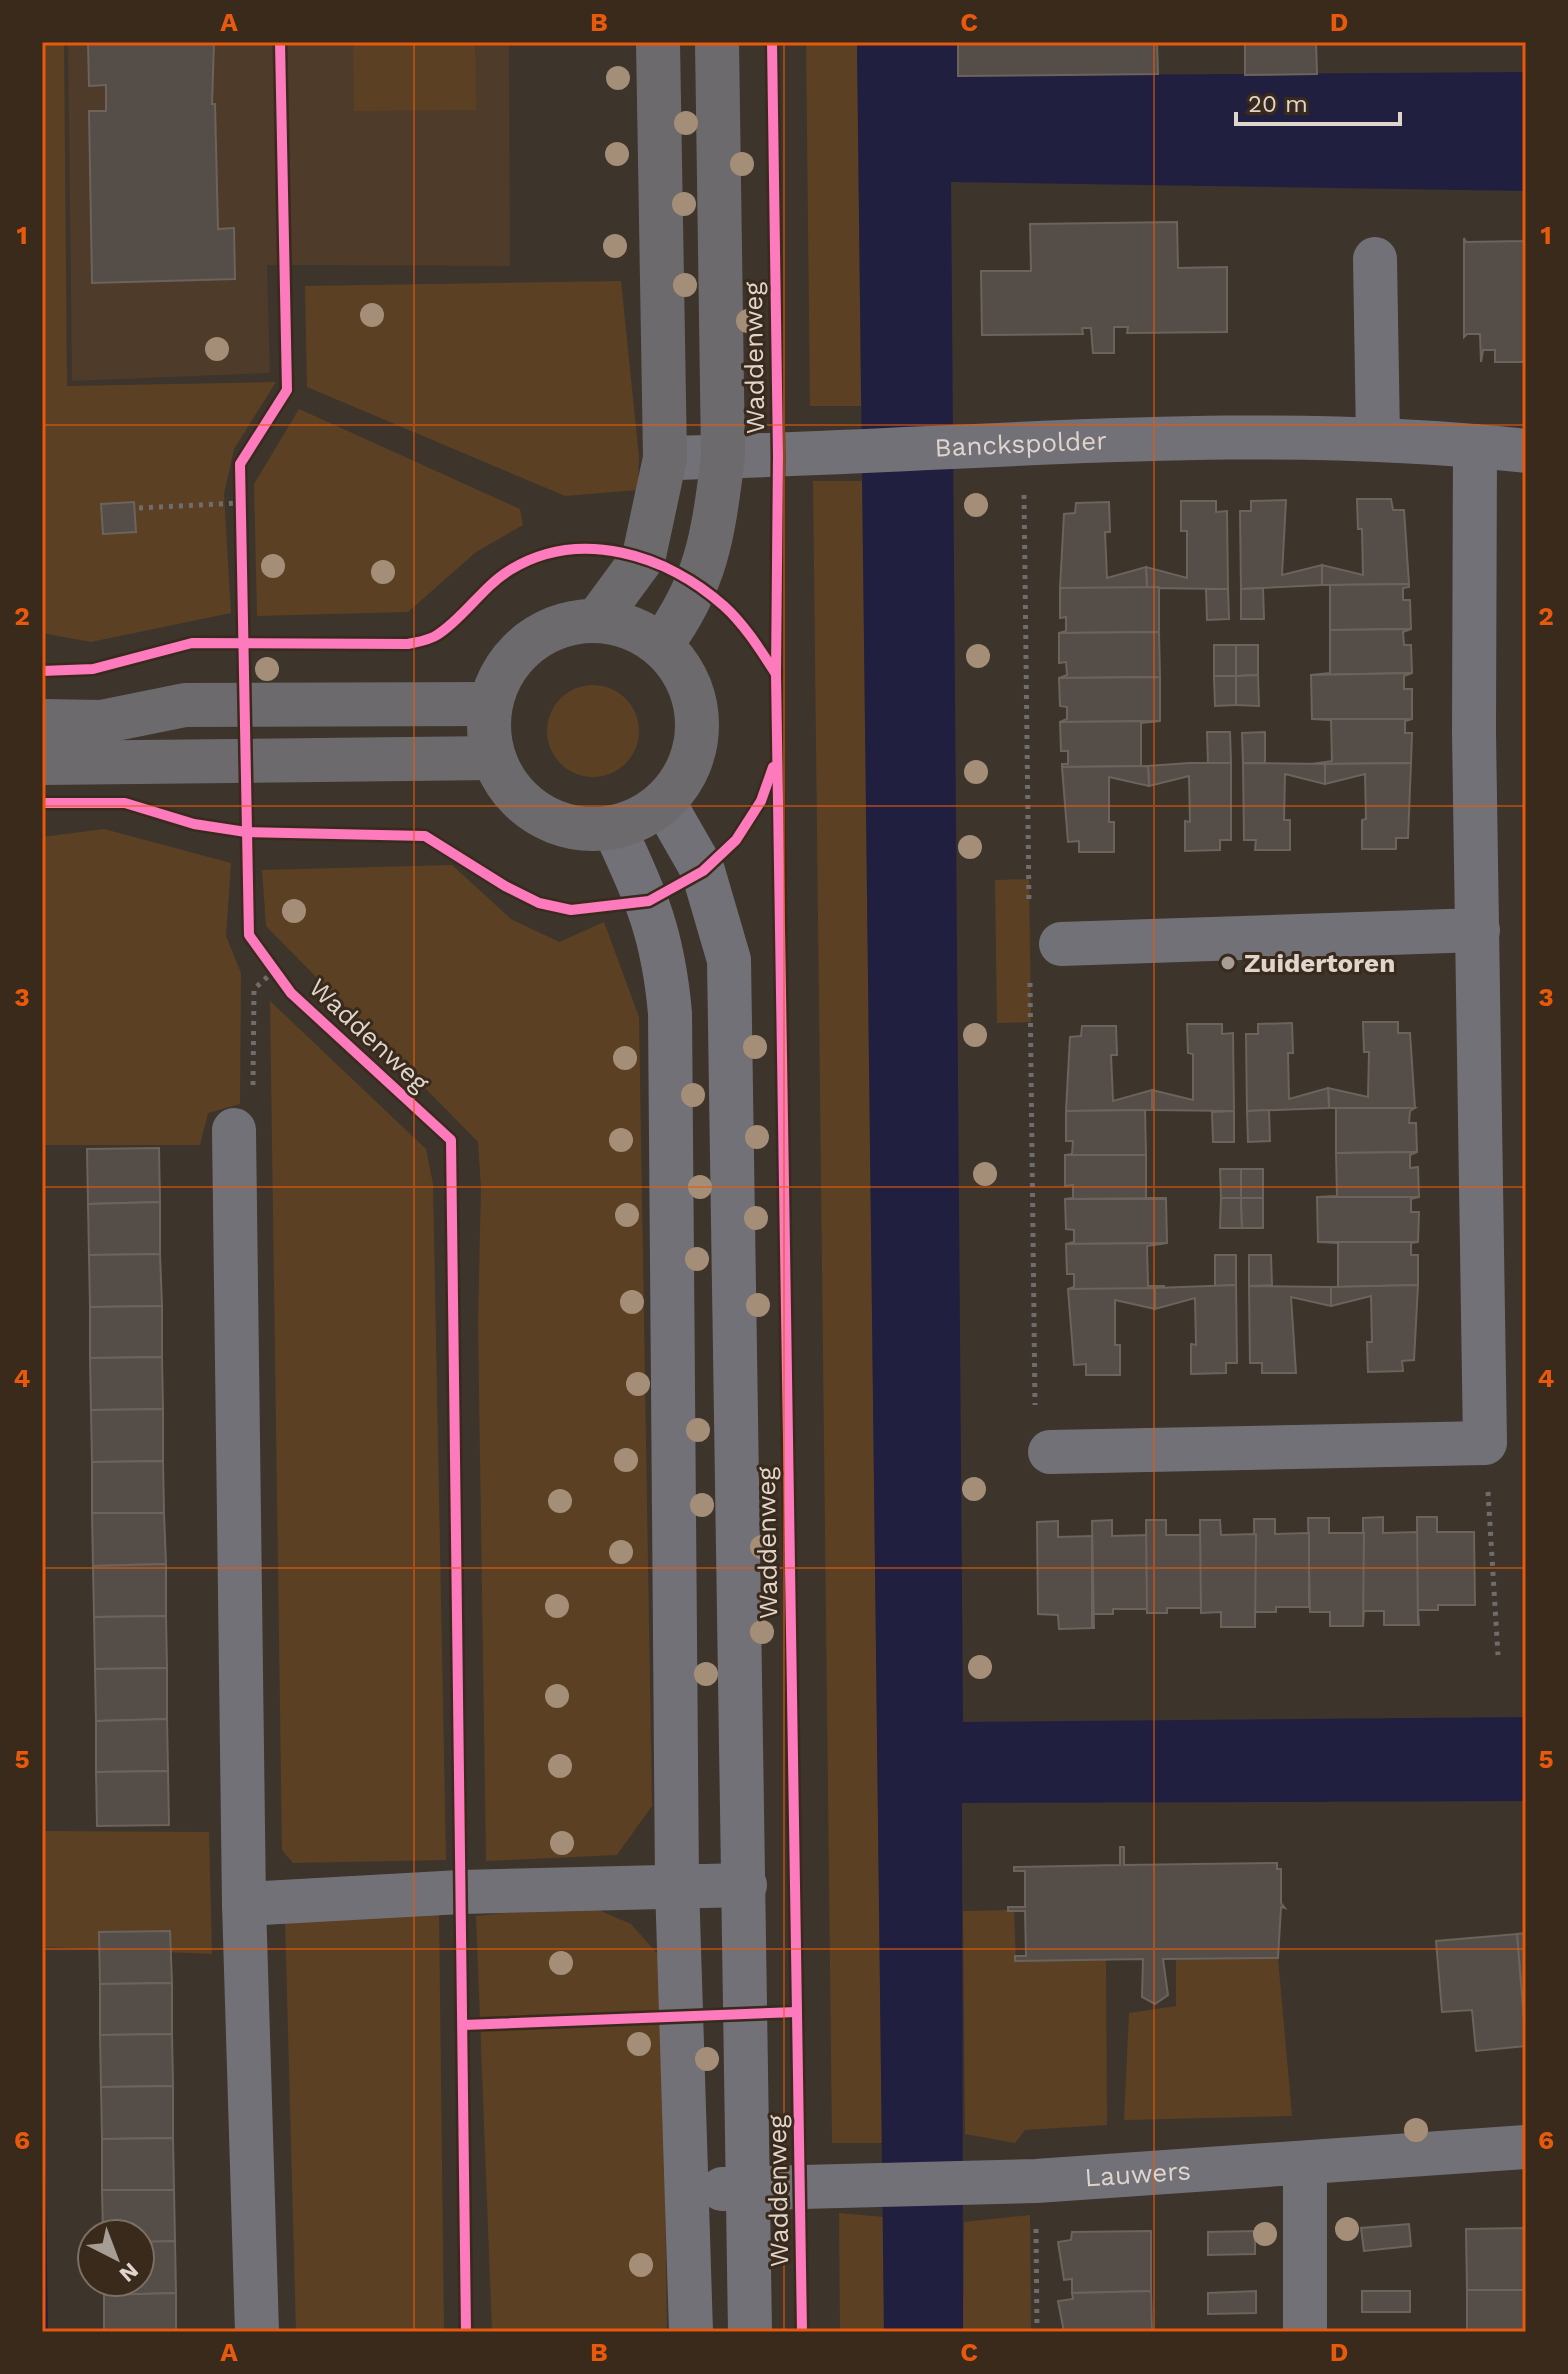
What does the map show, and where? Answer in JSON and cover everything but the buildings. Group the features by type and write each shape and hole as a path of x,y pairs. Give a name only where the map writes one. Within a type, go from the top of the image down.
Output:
{"street":[{"path":"597,620 644,556 665,458 658,42"},
{"name":"Waddenweg","path":"661,645 698,588 717,508 723,457 717,42"},
{"path":"1375,259 1378,437"},
{"name":"Banckspolder","path":"665,458 815,456 1002,443 1378,437 1526,451"},
{"path":"1050,1452 1485,1443 1475,446"},
{"path":"597,620 630,628 661,645 680,667 693,694 697,723 688,766 664,803 640,819 614,828 564,826 540,816 521,801 504,781 488,732 490,704 511,660 528,643 572,622 597,620"},
{"path":"52,742 101,722 185,705 490,704"},
{"path":"52,742 494,758"},
{"name":"Waddenweg","path":"664,803 703,871 729,960 750,2332"},
{"path":"614,828 649,901 665,957 670,1013 677,1885 689,2190 691,2332"},
{"path":"1061,944 1478,930"},
{"path":"234,1130 244,1904 257,2332"},
{"path":"244,1904 677,1885 745,1885"},
{"name":"Lauwers","path":"750,2189 1028,2181 1526,2147"},
{"path":"1305,2164 1305,2332"},
{"name":"Waddenweg","path":"689,2190 750,2189"}],"path":[{"path":"240,490 240,519"},
{"path":"139,508 240,503"},
{"path":"234,1130 253,1127 254,989 274,971"},
{"path":"1485,1443 1498,1655"},
{"path":"1028,2181 1037,2332"}],"shaded area":[{"path":"42,42 64,42 67,386 276,382 234,449 224,494 231,613 91,642 42,633"},
{"path":"68,42 509,42 510,266 267,265 270,373 72,381"},
{"path":"353,42 475,42 476,110 354,111"},
{"path":"806,42 857,42 861,406 810,406"},
{"path":"857,42 957,42 959,76 1526,72 1526,191 951,182 963,1722 1526,1717 1526,1801 962,1803 963,2332 884,2332"},
{"path":"621,281 639,457 638,490 565,496 307,387 305,286"},
{"path":"299,409 520,509 523,525 476,552 408,612 257,616 254,484"},
{"path":"813,481 862,481 882,2143 832,2143"},
{"path":"593,685 611,689 625,699 635,713 639,731 635,749 625,763 611,773 593,777 575,773 561,763 551,749 547,731 551,713 561,699 575,689"},
{"path":"104,829 231,863 226,936 241,973 240,1104 208,1113 200,1145 42,1145 42,837"},
{"path":"452,865 511,919 559,942 604,922 639,1017 652,1806 617,1855 486,1861 478,1323 481,1187 478,1142 266,926 262,870"},
{"path":"1029,879 1031,1022 997,1023 995,880"},
{"path":"270,1001 426,1149 433,1184 446,1860 293,1863 282,1850"},
{"path":"42,1831 209,1832 212,1954 42,1947"},
{"path":"585,1904 631,1924 662,1959 667,2332 492,2332 476,1916"},
{"path":"439,1910 444,2332 296,2332 285,1919"},
{"path":"1014,1910 1016,1961 1106,1960 1107,2125 1025,2130 1015,2143 965,2134 963,1911"},
{"path":"42,1928 48,2332 42,2332"},
{"path":"1278,1958 1292,2116 1124,2120 1129,2013 1176,2006 1176,1959"},
{"path":"839,2213 883,2217 884,2332 840,2332"},
{"path":"1030,2215 1031,2332 963,2332 964,2222"}],"cycle path":[{"path":"280,42 287,390 240,464 249,935 291,993 451,1140 466,2332"},
{"path":"772,42 778,456 776,674 802,2332"},
{"path":"42,671 93,669 192,643 419,642 447,628 510,570 537,557 565,550 593,549 650,561 701,588 739,621 776,674"},
{"path":"42,803 125,803 194,824 246,832 425,836 505,886 539,903 571,910 649,901 703,871 736,840 761,801 773,767"},
{"path":"463,2025 797,2012"}],"place":[{"name":"Zuidertoren","path":"1228,963"}]}
